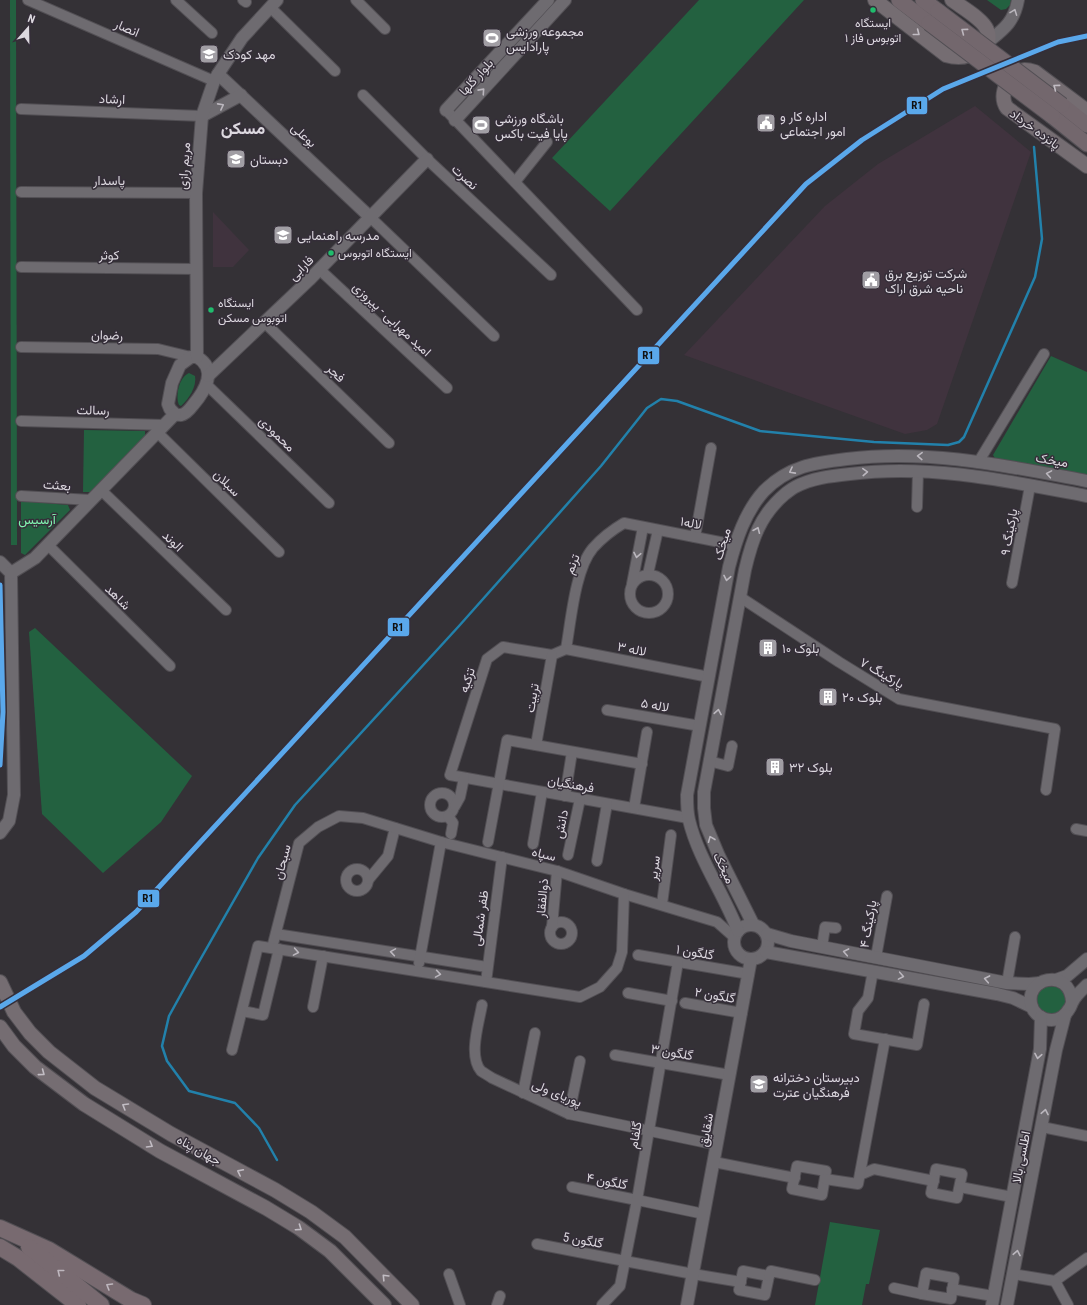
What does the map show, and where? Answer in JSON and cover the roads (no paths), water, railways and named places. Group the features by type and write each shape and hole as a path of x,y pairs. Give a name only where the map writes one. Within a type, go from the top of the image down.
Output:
{"highway":[{"path":"0,1228 27,1246 101,1305"},
{"path":"0,1228 49,1250 142,1305"},
{"path":"0,1247 18,1258 78,1305"}],"main road":[{"path":"875,0 946,55 962,58 970,56 988,42 989,35 987,28 952,0"},
{"path":"899,0 934,17 1057,111 1087,125"},
{"path":"923,0 934,17"},
{"name":"پانزده خرداد","path":"1087,111 1035,72 1027,70 1020,71 1014,75 1005,87 1003,93 1002,99 1007,108 1087,166"},
{"name":"پانزده خرداد","path":"1057,111 1087,144"},
{"name":"جهان پناه","path":"0,982 14,1012 30,1033 48,1052 95,1088 171,1134 275,1190 311,1212 345,1237 412,1305"},
{"name":"جهان پناه","path":"0,1027 14,1046 35,1067 84,1104 160,1151 300,1228 330,1251 384,1305"}],"street":[{"name":"انصار","path":"28,0 216,78"},
{"path":"176,0 212,33"},
{"path":"356,0 385,29"},
{"name":"بلوار گلها","path":"446,110 548,0"},
{"name":"بلوار گلها","path":"456,120 565,0"},
{"path":"988,42 1006,28 1015,12 1018,0"},
{"name":"مریم رازی","path":"194,357 196,193 202,116 216,78 242,38 274,4"},
{"path":"274,4 335,71"},
{"name":"بوعلی","path":"216,78 241,95 370,217"},
{"path":"202,116 241,95"},
{"name":"نصرت","path":"363,95 427,159 551,275"},
{"name":"ارشاد","path":"21,109 202,116"},
{"path":"446,110 637,310"},
{"path":"515,182 547,142"},
{"name":"فارابی","path":"175,414 182,415 188,411 198,399 207,380 427,159"},
{"name":"پاسدار","path":"21,192 196,193"},
{"path":"370,217 494,336"},
{"name":"کوثر","path":"21,267 196,270"},
{"name":"امید مهرابی - پیروزی","path":"319,269 447,388"},
{"name":"فجر","path":"265,323 389,443"},
{"name":"رضوان","path":"21,347 158,349 194,357"},
{"path":"980,461 1044,354"},
{"path":"11,573 28,564 48,546 175,414 170,409 168,404 172,383 180,365 194,357 206,364 207,380"},
{"name":"محمودی","path":"207,380 329,503"},
{"name":"رسالت","path":"21,421 161,428"},
{"name":"سبلان","path":"161,428 279,552"},
{"path":"695,537 711,448"},
{"name":"میخک","path":"736,934 731,914 694,838 688,818 687,795 728,574 735,545 754,504 777,480 794,470 812,463 900,455 938,456 980,461 1087,481"},
{"name":"میخک","path":"753,924 719,856 706,825 704,792 740,597 752,544 760,523 777,502 794,487 815,478 838,475 899,470 973,475 1087,496"},
{"path":"917,507 918,471"},
{"name":"پارکینگ ۹","path":"1012,583 1030,486"},
{"name":"الوند","path":"101,490 226,610"},
{"name":"بعثت","path":"21,496 91,500"},
{"name":"ترنم","path":"566,649 580,573 592,549 610,532 624,523 643,527"},
{"path":"632,584 636,579 642,576 648,574 655,575 665,582 668,588 667,600 659,610 654,613 641,612 631,603 630,590 643,527"},
{"name":"لاله۱","path":"643,527 735,545"},
{"path":"648,574 658,530"},
{"name":"شاهد","path":"48,546 170,666"},
{"path":"0,562 11,573 14,795 9,821 0,833"},
{"name":"پارکینگ ۷","path":"740,597 839,662 899,698 1055,729 1046,790"},
{"name":"تزکیه","path":"450,775 487,659 503,647 552,655"},
{"path":"552,655 566,649"},
{"name":"لاله ۳","path":"566,649 708,677"},
{"name":"تربیت","path":"536,745 552,655"},
{"name":"لاله ۵","path":"607,710 700,726"},
{"path":"634,808 647,732"},
{"path":"488,842 507,740 642,764"},
{"path":"710,761 728,766 732,746"},
{"path":"564,796 572,752"},
{"name":"فرهنگیان","path":"450,775 688,818"},
{"path":"455,806 452,798 446,793 438,794 432,798 430,806 434,813 441,817 448,816 454,810 460,797 464,778"},
{"path":"533,844 542,792"},
{"name":"دانش","path":"568,855 580,799"},
{"path":"597,861 607,804"},
{"name":"سپاه","path":"339,816 363,818 441,842 557,871 624,894 662,904 717,922 736,934"},
{"name":"سبحان","path":"242,1011 263,1015 276,948 276,934 299,843 318,827 339,816"},
{"path":"448,816 453,823 451,834"},
{"path":"369,879 388,856 394,828"},
{"path":"1076,829 1087,831"},
{"name":"سریر","path":"662,904 671,835"},
{"path":"418,971 441,842"},
{"name":"ظفر شمالی","path":"486,982 502,857"},
{"name":"ذوالفقار","path":"552,927 557,871"},
{"path":"232,1050 258,946 580,997 600,986 617,968 622,952 624,894"},
{"name":"پارکینگ ۴","path":"876,958 887,896"},
{"path":"753,924 762,928 767,934 769,943 766,952 760,957 751,959 745,958 740,954 734,943 736,934 746,925 753,924"},
{"path":"822,947 825,926 836,928"},
{"path":"276,934 487,967"},
{"path":"767,934 784,940 1007,982 1028,984 1040,983"},
{"path":"1007,982 1015,937"},
{"path":"766,952 1013,998 1032,1007 1041,1017 1054,1020 1065,1015 1072,1002 1087,985"},
{"name":"گلگون ۱","path":"638,955 748,974"},
{"path":"313,1007 323,956"},
{"path":"876,958 868,998 858,1011 854,1034 917,1045 924,1004"},
{"name":"شقایق","path":"687,1305 751,959"},
{"path":"1032,1007 1032,994 1040,983 1045,980 1056,980 1067,976 1087,960"},
{"name":"گلفام","path":"602,1305 620,1286 627,1261 640,1200 649,1131 678,962"},
{"path":"1056,980 1070,990 1072,1002"},
{"path":"628,993 672,1001"},
{"name":"گلگون ۲","path":"685,1002 742,1013"},
{"name":"پوریای ولی","path":"482,1005 474,1050 476,1060 481,1070 492,1078 569,1114 717,1145"},
{"name":"اطلسی بالا","path":"1007,1305 1056,1050 1065,1015"},
{"name":"اطلسی بالا","path":"992,1301 1040,1049 1041,1017"},
{"path":"523,1093 535,1033"},
{"path":"825,1179 858,1184 885,1039"},
{"name":"گلگون ۳","path":"615,1055 724,1074"},
{"path":"569,1114 580,1061"},
{"path":"1042,1127 1087,1136"},
{"path":"714,1162 795,1178"},
{"path":"797,1166 826,1171 825,1179 822,1195 792,1189 797,1166"},
{"path":"860,1175 874,1169 934,1180"},
{"path":"936,1169 962,1174 957,1198 931,1193 934,1180 936,1169"},
{"name":"گلگون ۴","path":"572,1187 704,1214"},
{"path":"960,1187 1012,1197"},
{"name":"گلگون 5","path":"537,1244 741,1282"},
{"path":"1013,1274 1055,1281 1087,1258"},
{"path":"769,1276 743,1271 740,1290 765,1295 771,1271 815,1280"},
{"path":"894,1288 922,1294 950,1299 954,1278 926,1273 922,1294"},
{"path":"449,1274 460,1305"},
{"path":"1055,1281 1068,1305"},
{"path":"952,1289 992,1301"}],"waterway":[{"path":"277,1160 259,1128 235,1103 189,1091 167,1061 162,1046 169,1016 196,967 258,858 295,805 459,626 601,466 647,408 661,399 677,401 760,431 874,442 948,445 959,442 964,437 1035,277 1042,239 1034,147"}],"railway":[{"path":"0,585 3,712 0,765"}],"place":[{"name":"ایستگاه اتوبوس فاز ۱","path":"873,10"},
{"name":"مجموعه ورزشی پارادایس","path":"492,38"},
{"name":"مهد کودک","path":"209,54"},
{"name":"اداره کار و امور اجتماعی","path":"766,123"},
{"name":"باشگاه ورزشی پایا فیت باکس","path":"481,125"},
{"name":"دبستان","path":"236,159"},
{"name":"مدرسه راهنمایی","path":"283,235"},
{"name":"ایستگاه اتوبوس","path":"331,253"},
{"name":"شرکت توزیع برق ناحیه شرق اراک","path":"871,280"},
{"name":"ایستگاه اتوبوس مسکن","path":"211,310"},
{"name":"بلوک ۱۰","path":"768,648"},
{"name":"بلوک ۲۰","path":"828,697"},
{"name":"بلوک ۳۲","path":"775,767"},
{"name":"دبیرستان دخترانه فرهنگیان عترت","path":"759,1084"}],"district":[{"name":"مسکن","path":"243,128"}],"park label":[{"name":"آرسیس","path":"37,519"}]}
